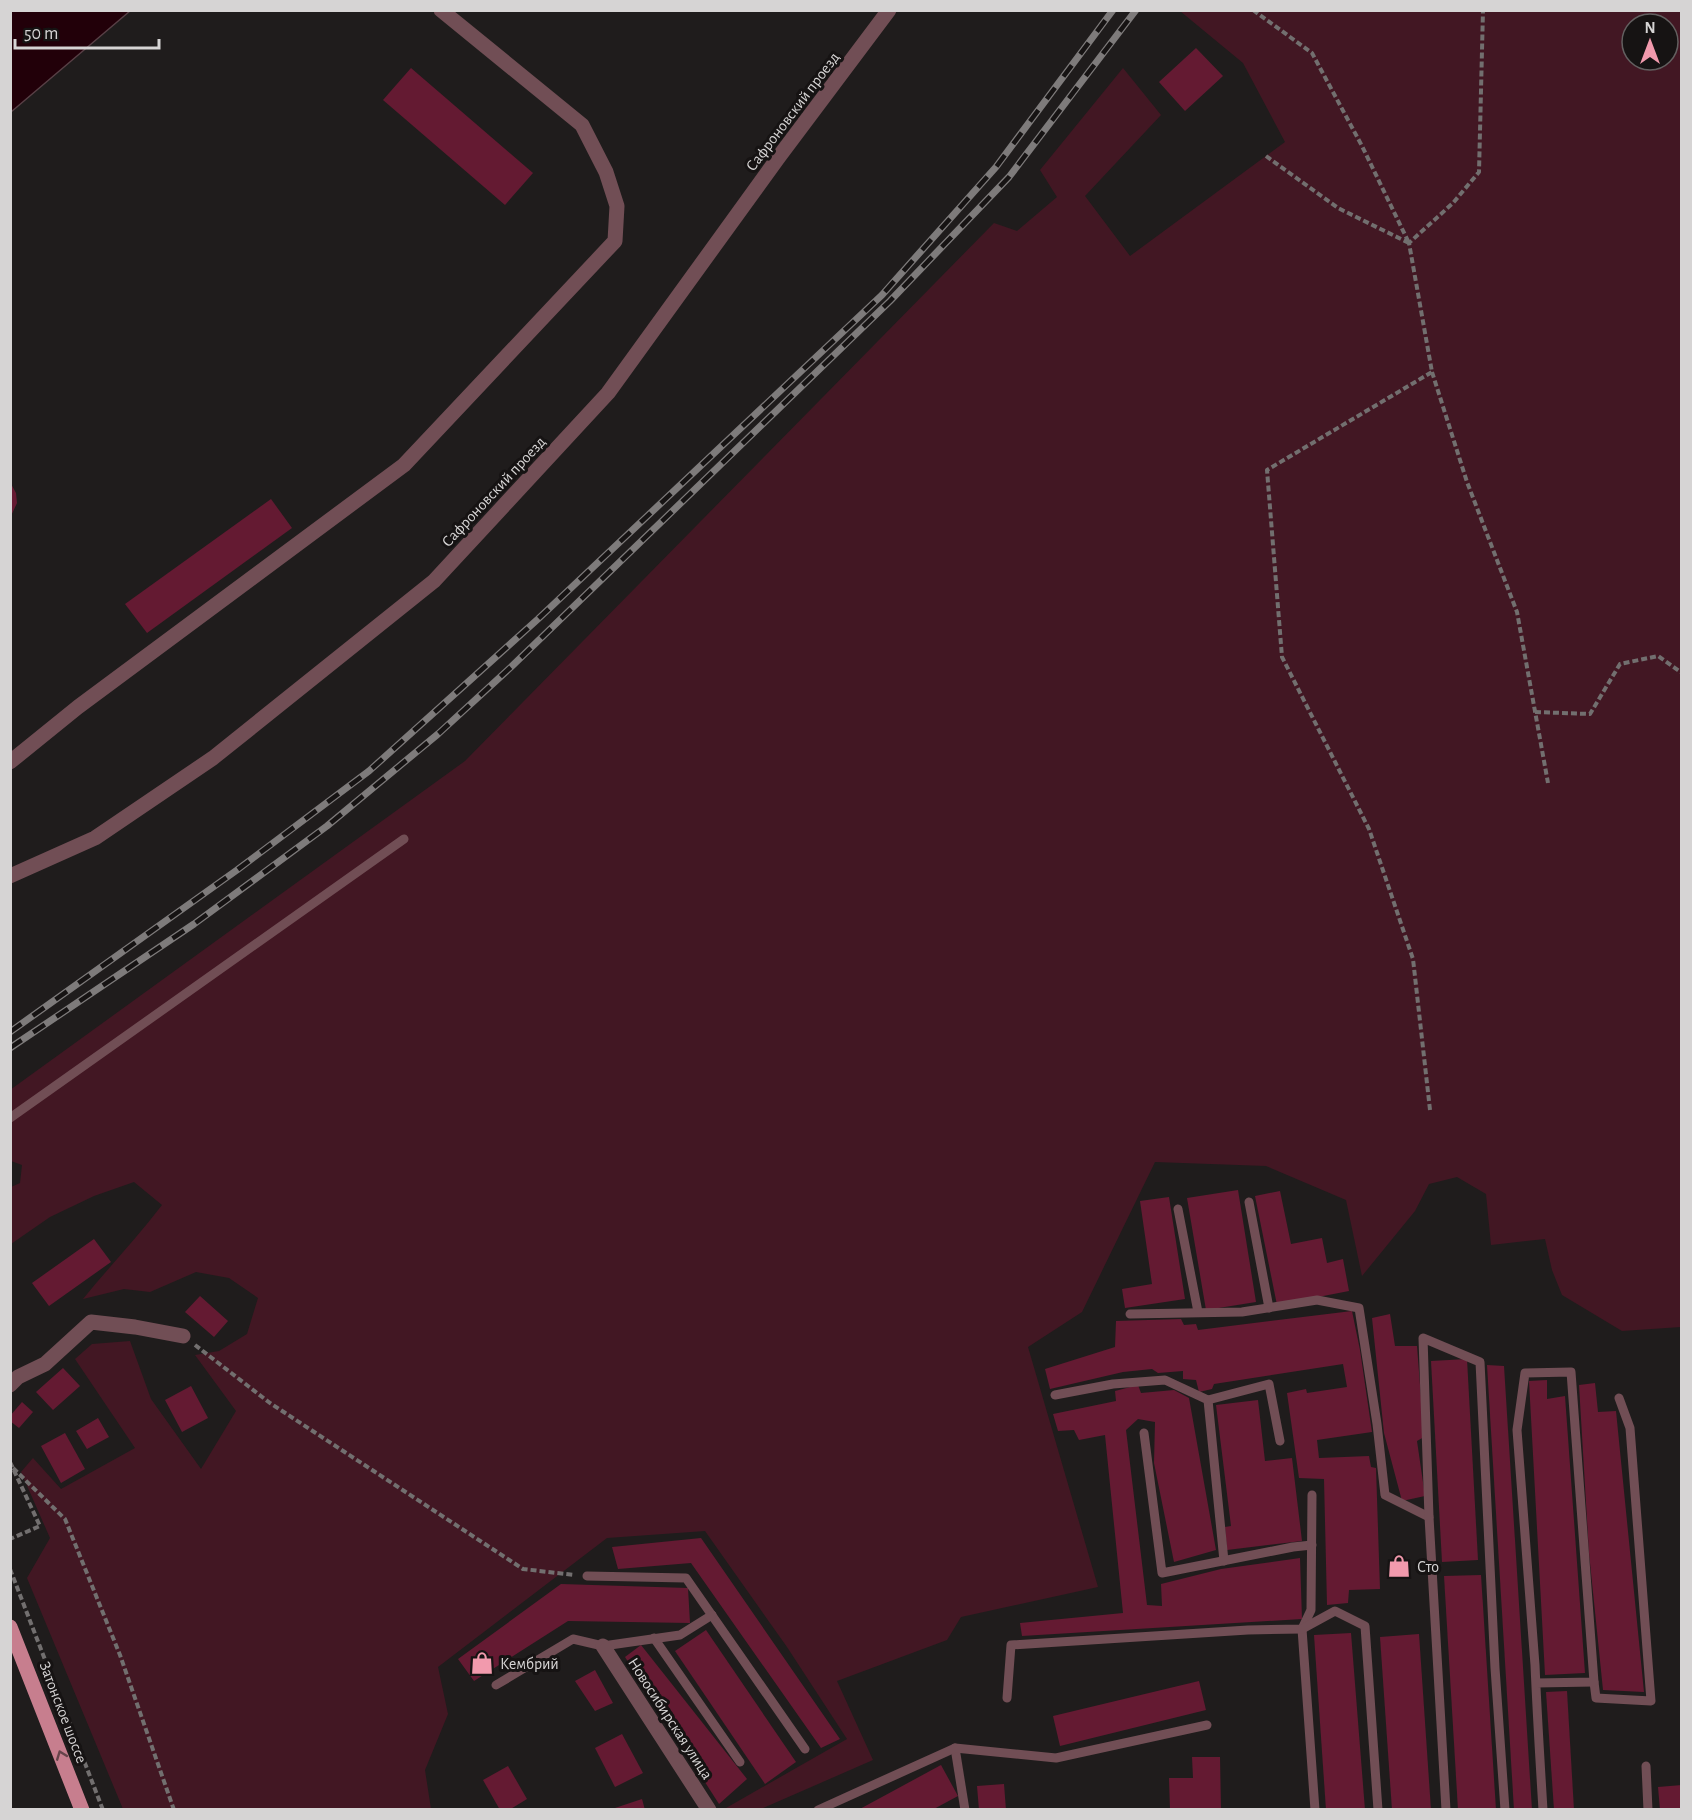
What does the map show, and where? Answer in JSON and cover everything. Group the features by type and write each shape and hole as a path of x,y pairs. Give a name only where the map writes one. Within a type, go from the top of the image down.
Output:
{"main road":[{"name":"Затонское шоссе","path":"10,1627 82,1809"}],"street":[{"path":"10,762 78,707 405,465 615,241 617,206 606,172 582,125 441,10"},
{"name":"Сафроновский проезд","path":"10,876 95,838 213,758 434,582 608,393 778,158 889,10"},
{"path":"13,1377 45,1364 91,1322 183,1336"},
{"name":"Новосибирская улица","path":"603,1646 709,1809"}],"lane":[{"path":"10,1118 404,839"},
{"path":"1249,1203 1269,1308"},
{"path":"1178,1209 1198,1312"},
{"path":"1130,1314 1242,1312 1317,1300 1359,1308 1377,1424 1385,1495 1429,1516"},
{"path":"1446,1809 1429,1516 1423,1338 1480,1362 1495,1668 1505,1809"},
{"path":"1543,1809 1517,1430 1525,1373 1571,1372 1596,1698 1651,1701 1630,1428 1619,1398"},
{"path":"1055,1395 1113,1384 1165,1380 1209,1400 1269,1384 1280,1441"},
{"path":"1209,1400 1224,1561"},
{"path":"1144,1433 1162,1574 1312,1545"},
{"path":"1312,1495 1311,1610 1302,1629 1315,1809"},
{"path":"587,1576 686,1578 805,1749"},
{"path":"1007,1698 1011,1645 1248,1630 1302,1629 1335,1611 1365,1626 1378,1809"},
{"path":"496,1685 573,1639 603,1646 680,1635 712,1615"},
{"path":"654,1638 740,1762"},
{"path":"1536,1683 1594,1682"},
{"path":"818,1809 955,1748 1056,1758 1207,1725"},
{"path":"955,1748 965,1809"},
{"path":"1646,1766 1648,1809"}],"path":[{"path":"1253,10 1312,53 1362,146 1409,243 1432,372 1467,482 1517,612 1548,783"},
{"path":"1409,243 1453,204 1479,172 1483,10"},
{"path":"1266,156 1338,208 1409,243"},
{"path":"1430,1110 1413,959 1369,829 1282,657 1267,470 1432,372"},
{"path":"1535,712 1590,714 1620,664 1658,656 1682,674"},
{"path":"183,1336 270,1403 523,1569 587,1576"},
{"path":"10,1461 40,1526 10,1539"},
{"path":"13,1468 65,1520 120,1655 174,1809"},
{"path":"10,1569 103,1809"}],"shaded area":[{"path":"11,10 130,10 130,11 11,112"},
{"path":"1180,11 1681,11 1681,1327 1622,1331 1562,1295 1552,1270 1545,1239 1491,1245 1486,1194 1457,1177 1429,1184 1415,1211 1362,1276 1346,1200 1266,1166 1155,1162 1082,1312 1028,1347 1098,1587 961,1617 947,1640 837,1681 873,1760 761,1809 726,1808 847,1739 787,1647 705,1531 607,1538 438,1667 448,1714 425,1770 431,1809 123,1809 27,1578 50,1538 21,1472 33,1458 61,1489 135,1448 75,1359 92,1344 130,1341 151,1399 201,1469 236,1411 195,1355 219,1351 247,1334 258,1298 229,1278 196,1272 150,1292 124,1289 83,1299 162,1205 134,1182 94,1196 50,1217 11,1244 11,1187 20,1183 22,1165 11,1161 10,1090 465,761 994,223 1017,231 1057,197 1040,170 1123,68 1161,115 1085,196 1130,256 1285,142 1243,63"}],"building":[{"path":"1196,48 1223,76 1185,111 1159,82"},
{"path":"411,68 533,173 505,205 383,100"},
{"path":"10,482 16,493 17,503 10,518"},
{"path":"271,499 292,528 147,633 125,604"},
{"path":"1238,1190 1256,1302 1206,1310 1187,1198"},
{"path":"1280,1191 1291,1244 1322,1238 1327,1263 1343,1259 1349,1291 1277,1305 1255,1196"},
{"path":"1169,1197 1185,1299 1125,1308 1122,1289 1152,1284 1140,1201"},
{"path":"94,1239 111,1262 49,1306 32,1283"},
{"path":"200,1296 228,1321 214,1337 185,1312"},
{"path":"1352,1311 1372,1432 1317,1440 1319,1458 1369,1456 1371,1467 1376,1468 1380,1589 1349,1590 1348,1603 1327,1605 1324,1479 1299,1478 1287,1393 1306,1389 1307,1393 1347,1387 1343,1364 1214,1384 1212,1389 1199,1392 1196,1380 1183,1379 1183,1371 1158,1373 1152,1369 1123,1372 1050,1389 1045,1369 1115,1347 1116,1321 1181,1319 1184,1325 1196,1324 1198,1330"},
{"path":"1390,1314 1395,1346 1417,1346 1424,1437 1417,1441 1425,1496 1402,1501 1384,1433 1372,1318"},
{"path":"1467,1359 1478,1560 1442,1562 1431,1361"},
{"path":"1487,1365 1504,1366 1532,1810 1514,1810"},
{"path":"63,1368 80,1386 53,1410 36,1392"},
{"path":"1547,1380 1547,1399 1565,1396 1585,1673 1545,1675 1529,1381"},
{"path":"1595,1383 1598,1412 1616,1411 1644,1692 1603,1690 1589,1553 1579,1385"},
{"path":"1138,1385 1141,1393 1174,1390 1189,1398 1216,1550 1174,1562 1154,1463 1155,1422 1138,1419 1126,1430 1147,1605 1162,1606 1161,1584 1221,1569 1300,1558 1302,1619 1022,1636 1020,1623 1123,1613 1105,1435 1079,1440 1074,1430 1058,1431 1053,1414 1116,1401 1115,1391"},
{"path":"191,1386 208,1418 182,1432 165,1400"},
{"path":"1258,1400 1265,1461 1292,1458 1302,1541 1227,1550 1225,1527 1231,1526 1216,1405"},
{"path":"22,1402 33,1412 19,1428 10,1421 10,1416"},
{"path":"98,1418 109,1437 87,1449 76,1431"},
{"path":"65,1433 85,1469 61,1483 41,1446"},
{"path":"701,1538 840,1739 821,1748 691,1563 618,1569 612,1547"},
{"path":"1481,1575 1496,1810 1458,1810 1444,1576"},
{"path":"561,1584 688,1588 690,1623 568,1621 474,1681 458,1659"},
{"path":"706,1630 796,1762 765,1784 675,1651"},
{"path":"1351,1633 1365,1810 1326,1810 1314,1635"},
{"path":"1419,1634 1431,1810 1392,1810 1380,1637"},
{"path":"641,1645 747,1779 719,1804 625,1657"},
{"path":"595,1670 613,1703 595,1711 575,1681"},
{"path":"1199,1681 1206,1710 1060,1746 1053,1716"},
{"path":"1567,1691 1574,1810 1554,1810 1546,1692"},
{"path":"622,1734 643,1773 615,1787 595,1748"},
{"path":"1192,1757 1220,1757 1221,1810 1170,1810 1169,1778 1193,1778"},
{"path":"941,1765 958,1796 932,1810 858,1810"},
{"path":"508,1766 527,1799 509,1810 500,1810 483,1780"},
{"path":"1004,1784 1006,1810 979,1810 977,1786"},
{"path":"1682,1785 1682,1810 1660,1810 1658,1787"},
{"path":"642,1799 645,1810 612,1810 612,1809"}],"railway":[{"path":"10,1032 237,870 369,771 538,619 882,295 996,167 1113,10"},
{"path":"10,1048 194,924 327,826 438,734 511,667 890,301 1009,177 1136,10"}],"place":[{"name":"Сто","path":"1399,1566"},
{"name":"Кембрий","path":"482,1663"}]}
